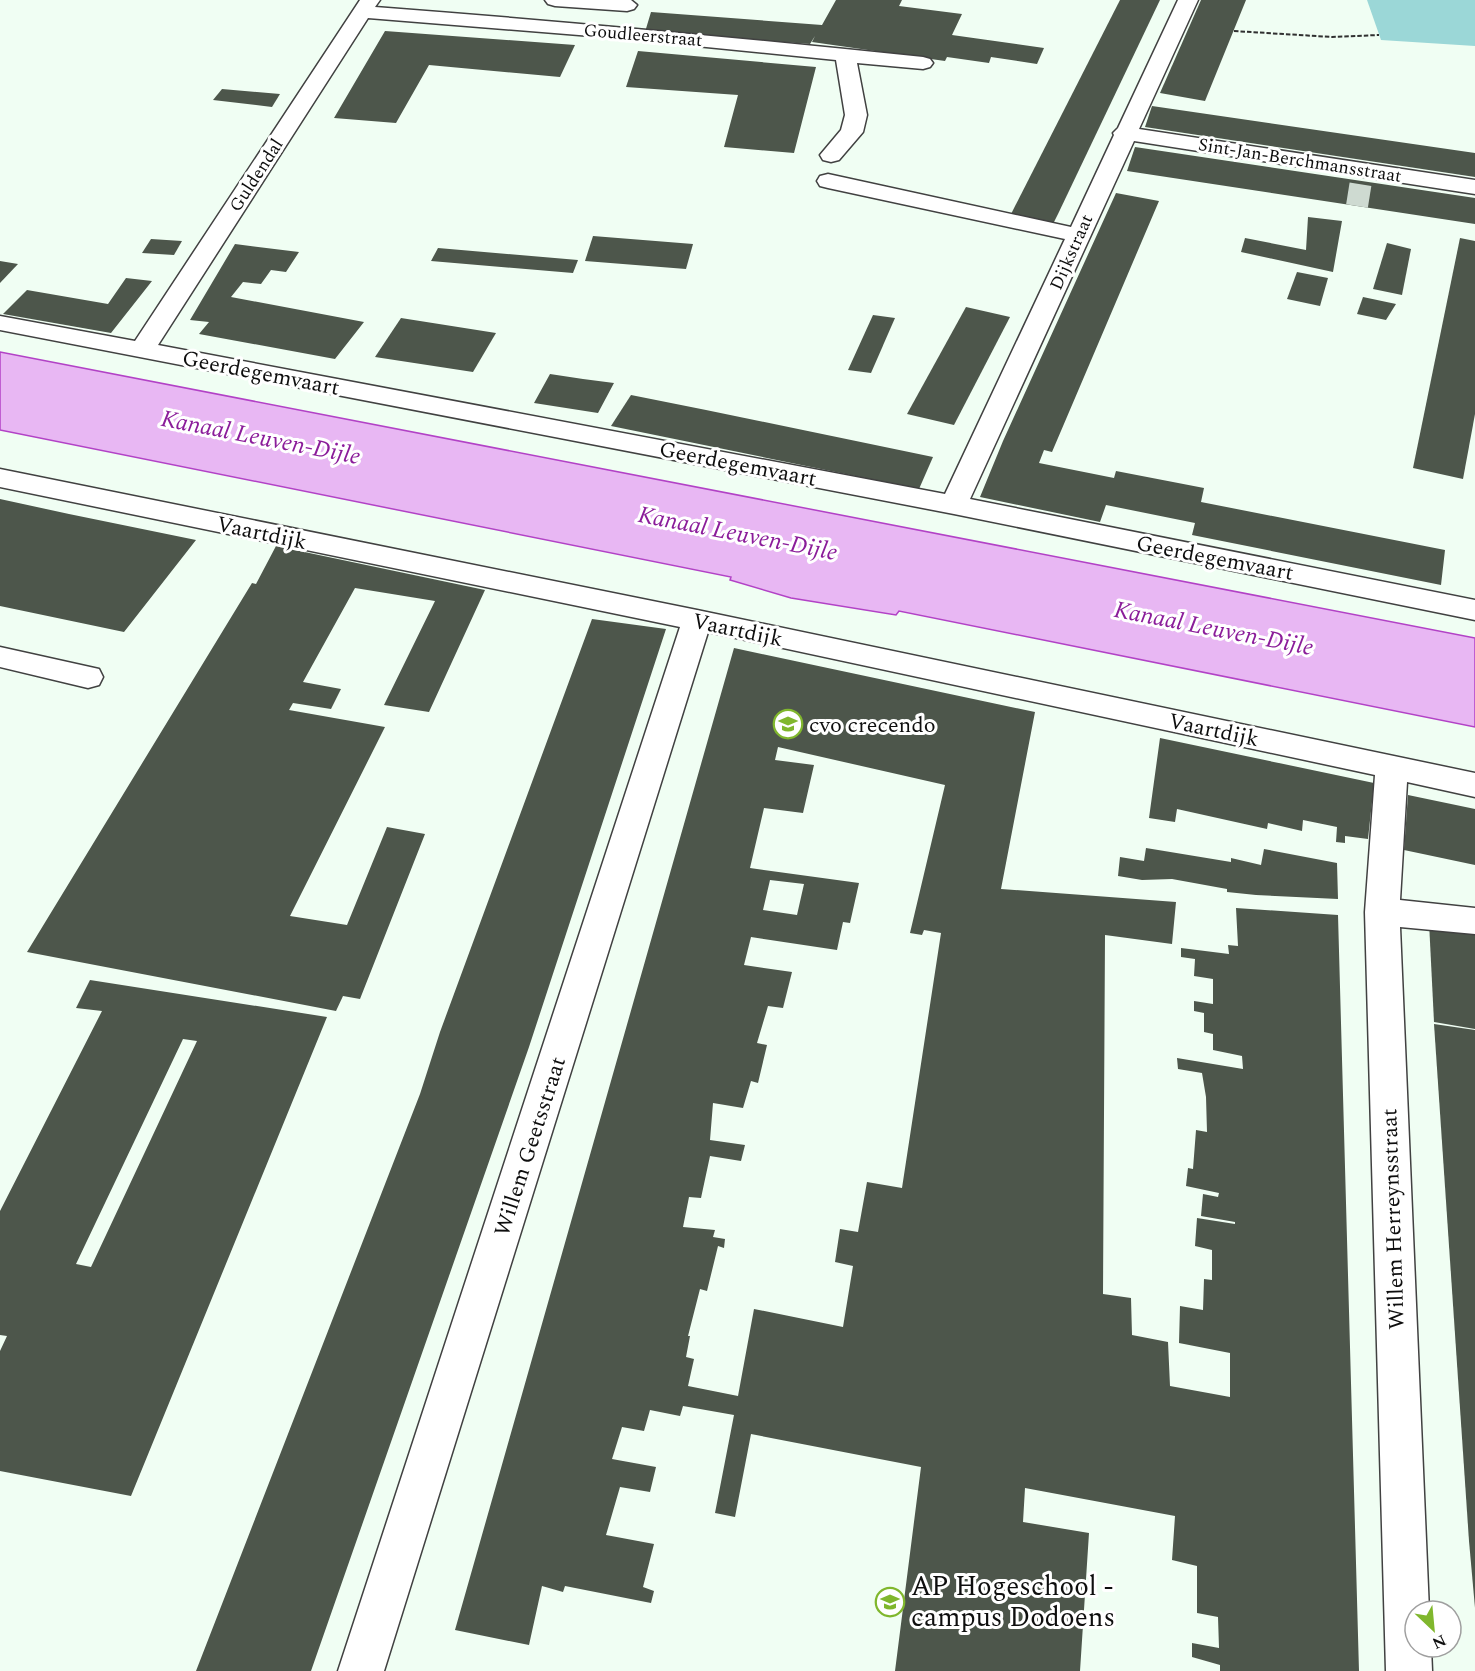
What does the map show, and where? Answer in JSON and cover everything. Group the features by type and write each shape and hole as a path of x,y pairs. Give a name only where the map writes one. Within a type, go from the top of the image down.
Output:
{"street":[{"path":"555,0 628,2 615,32"},
{"name":"Dijkstraat","path":"954,505 1124,133 1188,0"},
{"name":"Goudleerstraat","path":"366,6 923,63"},
{"name":"Guldendal","path":"142,350 366,6"},
{"path":"831,155 852,132 856,115 845,54"},
{"name":"Sint-Jan-Berchmansstraat","path":"1124,133 1362,175 1475,187"},
{"path":"828,181 1078,235"},
{"name":"Geerdegemvaart","path":"0,323 954,505 1475,610"},
{"name":"Vaartdijk","path":"0,478 697,620 1475,784"},
{"name":"Willem Geetsstraat","path":"361,1671 697,620"},
{"path":"0,657 88,676"},
{"name":"Willem Herreynsstraat","path":"1392,767 1382,912 1409,1671"},
{"path":"1382,912 1475,921"}],"path":[{"path":"1234,31 1332,37 1379,34"}],"shaded area":[{"path":"1367,0 1475,0 1475,46 1381,40"}],"water":[{"name":"Kanaal Leuven-Dijle","path":"0,352 1475,638 1475,727 899,611 896,615 791,598 730,580 731,577 0,430"}],"building":[{"path":"836,0 902,0 899,6 962,14 952,35 1044,48 1037,64 991,57 989,63 947,57 945,61 812,42 815,36 810,44 645,32 651,12 822,25"},
{"path":"1120,0 1160,0 1052,226 1009,218"},
{"path":"1201,0 1246,0 1205,101 1160,93"},
{"path":"385,31 575,45 560,77 429,65 396,123 334,118"},
{"path":"638,51 816,67 794,153 724,147 738,95 626,87"},
{"path":"222,89 280,94 272,107 213,100"},
{"path":"1152,106 1475,153 1475,177 1145,127"},
{"path":"1135,147 1475,198 1475,224 1127,171"},
{"path":"1116,193 1159,201 1052,452 1044,450 1039,463 1114,478 1116,471 1204,488 1201,502 1445,550 1441,585 1192,535 1195,523 1106,505 1100,522 980,497 1003,441"},
{"path":"1308,217 1342,221 1333,272 1241,252 1245,238 1306,250"},
{"path":"593,236 693,244 686,269 585,261"},
{"path":"1460,238 1475,241 1475,414 1463,479 1413,468"},
{"path":"151,239 182,241 174,255 142,253"},
{"path":"1387,243 1411,249 1402,295 1373,289"},
{"path":"235,244 299,252 286,272 271,270 261,284 243,282 231,297 364,322 335,359 199,334 209,322 190,320"},
{"path":"438,248 578,260 573,273 431,261"},
{"path":"0,261 18,264 0,283"},
{"path":"1297,272 1328,278 1320,306 1287,299"},
{"path":"126,278 152,281 111,333 3,314 27,290 108,304"},
{"path":"1363,297 1396,304 1386,320 1357,314"},
{"path":"966,307 1010,317 954,425 907,414"},
{"path":"873,315 895,318 871,373 848,370"},
{"path":"401,318 496,333 473,372 375,357"},
{"path":"550,374 614,383 598,413 534,403"},
{"path":"631,395 933,457 919,489 611,426"},
{"path":"0,499 196,540 124,632 0,606"},
{"path":"276,546 485,590 429,712 384,705 435,601 355,588 303,682 341,689 331,709 293,703 289,710 385,727 290,916 347,925 387,827 425,834 360,999 343,996 336,1011 27,952 252,583 256,584"},
{"path":"592,619 666,629 529,1047 311,1671 196,1671 420,1094 440,1032"},
{"path":"734,648 1035,712 1001,889 1176,902 1172,944 1105,935 1103,1294 1131,1298 1132,1335 1168,1342 1170,1386 1230,1397 1230,1353 1179,1343 1180,1306 1203,1310 1204,1279 1212,1280 1212,1250 1195,1246 1197,1218 1235,1224 1235,1222 1201,1216 1203,1194 1218,1197 1219,1193 1186,1186 1188,1168 1193,1169 1196,1130 1207,1132 1206,1097 1202,1073 1178,1069 1177,1058 1243,1069 1242,1056 1213,1050 1213,1034 1204,1032 1204,1013 1194,1011 1194,1001 1213,1004 1213,979 1194,976 1195,959 1181,957 1181,948 1229,954 1228,945 1238,946 1236,908 1338,915 1359,1671 1220,1671 1220,1665 1192,1657 1192,1643 1219,1648 1218,1617 1197,1613 1197,1566 1172,1560 1175,1516 1025,1488 1023,1522 1089,1533 1080,1671 895,1671 921,1467 751,1434 735,1517 715,1513 734,1415 683,1406 680,1416 650,1410 644,1431 622,1427 612,1459 656,1467 650,1492 620,1487 606,1535 654,1544 643,1587 654,1591 651,1603 565,1586 563,1592 542,1586 529,1645 455,1630","holes":["778,747 945,785 910,933 922,935 924,930 941,933 902,1188 867,1182 858,1232 840,1229 835,1262 853,1266 843,1327 754,1309 738,1396 688,1386 694,1359 686,1357 690,1336 688,1336 700,1289 707,1291 718,1246 724,1248 725,1239 713,1237 715,1230 683,1227 689,1197 701,1198 710,1156 741,1161 745,1145 710,1140 713,1103 743,1108 751,1081 758,1083 767,1045 757,1043 768,1006 783,1008 792,972 744,965 751,937 837,950 843,922 850,923 859,883 750,868 764,808 803,813 814,765 775,760","770,880 804,884 797,915 763,910"]},
{"path":"1160,738 1374,783 1368,839 1345,836 1345,843 1336,842 1337,827 1303,820 1302,831 1268,823 1267,829 1177,809 1175,822 1149,818"},
{"path":"1408,795 1475,809 1475,865 1404,850"},
{"path":"1146,848 1231,862 1231,858 1261,865 1264,849 1337,863 1338,899 1227,892 1227,889 1172,879 1142,880 1118,876 1120,857 1144,861"},
{"path":"1429,922 1475,925 1475,1029 1434,1022"},
{"path":"90,980 327,1017 131,1496 0,1471 0,1351 7,1336 0,1335 0,1211 102,1011 76,1008","holes":["183,1039 197,1041 91,1267 76,1264"]},
{"path":"1434,1024 1475,1030 1475,1608 1469,1541"}],"tunnel":[{"path":"1357,206 1361,181"}],"place":[{"name":"cvo crecendo","path":"788,724"},
{"name":"AP Hogeschool - campus Dodoens","path":"890,1602"}]}
